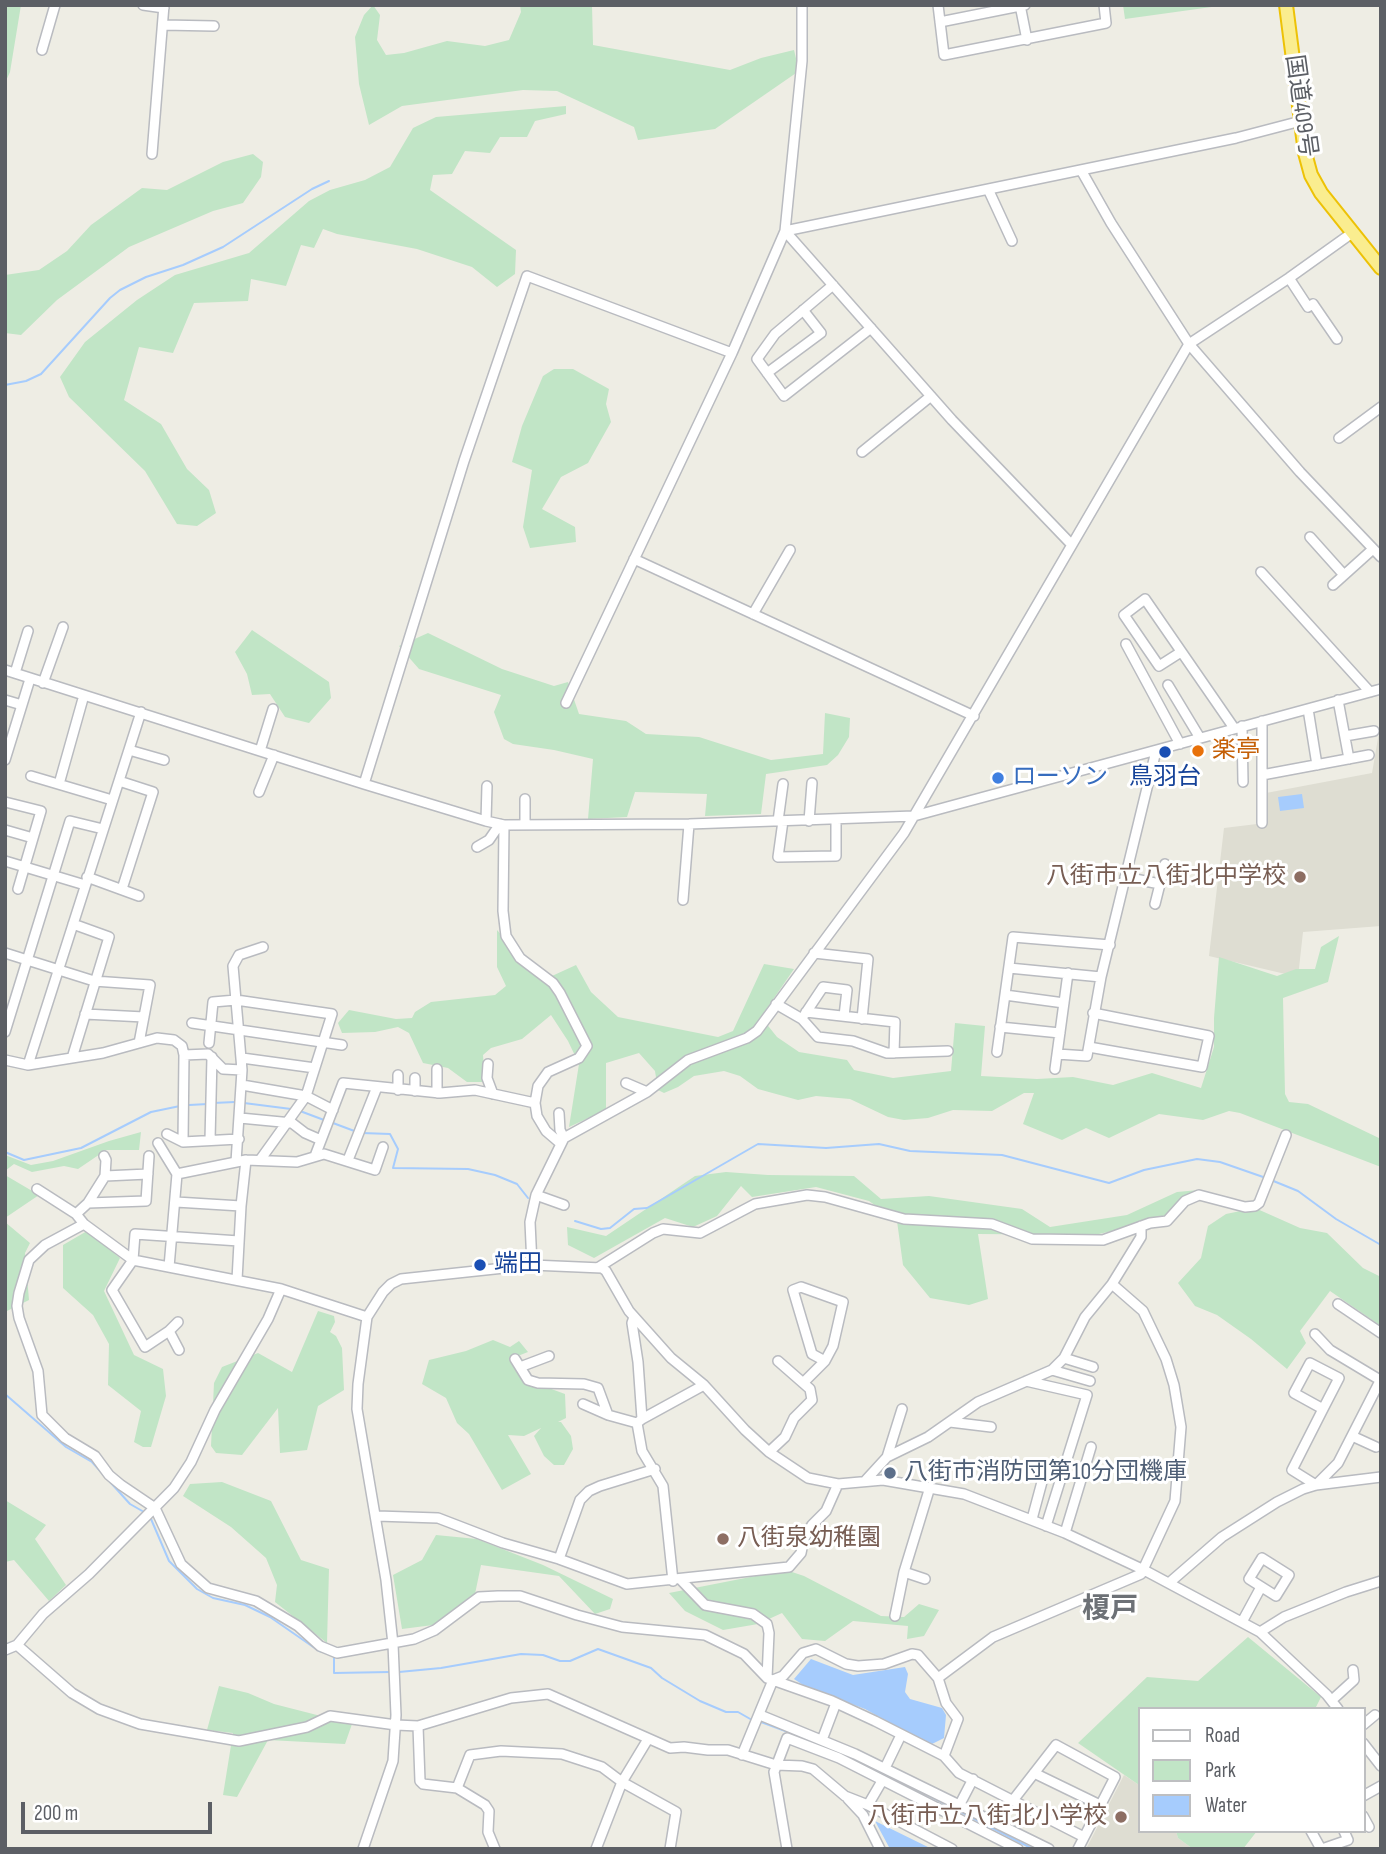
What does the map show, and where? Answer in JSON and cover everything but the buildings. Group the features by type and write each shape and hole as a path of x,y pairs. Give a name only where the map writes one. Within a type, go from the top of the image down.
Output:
{"highway":[{"name":"国道409号","path":"1286,5 1307,165 1314,181 1381,268"}],"street":[{"path":"42,50 55,5"},
{"path":"143,5 164,7 152,154"},
{"path":"566,703 732,353 785,231 802,61 802,5"},
{"path":"938,5 944,55 1106,23 1104,5"},
{"path":"940,22 1022,6 1027,40"},
{"path":"163,25 214,26"},
{"path":"785,231 1236,138 1301,121"},
{"path":"1081,170 1111,223 1189,344 1300,472 1381,557"},
{"path":"988,189 1013,241"},
{"path":"785,231 931,396 1072,545"},
{"path":"532,1265 530,1222 536,1195 562,1140 647,1092 688,1060 747,1038 757,1031 904,833 1189,344 1352,233"},
{"path":"364,784 464,461 527,276 732,353"},
{"path":"1289,278 1308,307 1313,304 1337,339"},
{"path":"833,285 775,334 757,359 784,396 871,328"},
{"path":"767,373 821,333 803,310"},
{"path":"862,452 931,396"},
{"path":"1339,438 1381,407"},
{"path":"1310,537 1344,575"},
{"path":"1333,585 1373,549"},
{"path":"753,614 790,550"},
{"path":"634,559 974,716"},
{"path":"1261,572 1370,692"},
{"path":"1181,652 1160,666 1124,615 1145,599 1238,727 1243,782"},
{"path":"43,683 63,627"},
{"path":"28,631 10,672 486,821 525,825 689,824 914,816 1381,689"},
{"path":"1126,644 1180,744"},
{"path":"5,760 9,732 22,705 30,679"},
{"path":"1168,685 1200,738"},
{"path":"59,784 84,695"},
{"path":"5,700 22,705"},
{"path":"1338,701 1349,759"},
{"path":"260,751 273,709"},
{"path":"1308,709 1317,765"},
{"path":"28,1065 141,712"},
{"path":"1262,721 1262,823"},
{"path":"1345,736 1374,731"},
{"path":"129,750 164,760"},
{"path":"1057,1054 1087,1056 1101,977 1156,751"},
{"path":"259,792 274,755"},
{"path":"1262,775 1369,755"},
{"path":"31,776 112,800"},
{"path":"119,780 153,792 122,890"},
{"path":"809,821 813,783"},
{"path":"783,784 778,857 836,856 836,820"},
{"path":"486,821 487,786"},
{"path":"525,799 525,825"},
{"path":"5,802 40,811 19,889"},
{"path":"5,1032 70,821 103,829"},
{"path":"477,847 489,840 502,824"},
{"path":"502,824 503,911 506,936 520,958 553,983 587,1046 579,1058 548,1072 538,1086 535,1103 541,1124 552,1138 562,1140"},
{"path":"683,900 689,824"},
{"path":"5,830 33,838"},
{"path":"5,861 139,896"},
{"path":"1155,904 1165,864"},
{"path":"1125,877 1160,884"},
{"path":"72,1058 109,937 73,925"},
{"path":"997,1052 1013,937 1110,945"},
{"path":"237,1280 242,1058 233,966 239,955 264,947"},
{"path":"5,953 94,981 150,985 139,1043"},
{"path":"814,953 868,959 862,1019"},
{"path":"1009,968 1101,977"},
{"path":"1055,1069 1068,974"},
{"path":"804,1015 823,986 847,990 844,1016"},
{"path":"1005,995 1064,1003"},
{"path":"209,1043 213,1002 236,1000 332,1014 306,1096 260,1160"},
{"path":"776,1004 804,1015 895,1022 894,1053"},
{"path":"1088,1047 1202,1067 1209,1036 1093,1013"},
{"path":"85,1014 144,1017"},
{"path":"804,1015 818,1037 853,1041 887,1053 948,1051"},
{"path":"192,1023 342,1045"},
{"path":"1000,1027 1060,1034"},
{"path":"5,1060 28,1065 72,1058 157,1038 174,1040 182,1046 184,1055 183,1142"},
{"path":"184,1055 208,1054 223,1069 242,1070"},
{"path":"210,1140 212,1057"},
{"path":"242,1058 314,1068"},
{"path":"488,1063 487,1078 493,1094"},
{"path":"437,1069 437,1093"},
{"path":"398,1075 398,1090"},
{"path":"415,1078 415,1091"},
{"path":"315,1156 343,1083 437,1093 474,1090 535,1103"},
{"path":"626,1083 647,1092"},
{"path":"242,1085 306,1096 332,1110"},
{"path":"348,1160 377,1087"},
{"path":"559,1114 562,1140"},
{"path":"240,1118 287,1122 321,1140"},
{"path":"167,1135 183,1142 239,1139"},
{"path":"599,1268 663,1229 700,1233 755,1204 807,1195 825,1197 904,1219 992,1224 1032,1238 1094,1241 1167,1221 1185,1201 1199,1195 1245,1207 1255,1206 1259,1203 1286,1135"},
{"path":"158,1143 177,1174 169,1267"},
{"path":"177,1174 241,1161 297,1162 324,1154 375,1170 383,1147"},
{"path":"76,1214 88,1203 105,1176 104,1156"},
{"path":"88,1203 146,1201 149,1156"},
{"path":"105,1176 148,1174"},
{"path":"37,1189 76,1214 83,1224 133,1260 281,1289 367,1317"},
{"path":"536,1195 564,1205"},
{"path":"176,1202 240,1206"},
{"path":"83,1224 45,1245 29,1260 19,1293 19,1318 38,1371 41,1415 65,1438 95,1456 121,1485 155,1508 181,1564 208,1588 256,1601 298,1626 320,1646 337,1653 414,1639 435,1630 479,1597 520,1596 577,1615 622,1626 705,1635 744,1654 770,1679 836,1703 944,1756 959,1773 1084,1837"},
{"path":"865,1481 887,1457 928,1437 978,1402 1052,1370 1064,1358 1085,1317 1112,1284 1141,1237 1141,1226"},
{"path":"178,1322 145,1348 111,1290 133,1260 135,1234 239,1241"},
{"path":"363,1849 393,1761 396,1725 393,1644 377,1516 357,1409 367,1317 383,1292 401,1279 532,1265 599,1268 606,1271 631,1314 671,1358 704,1385 769,1452 808,1478 838,1484 883,1480 964,1494 1065,1532 1170,1583 1260,1632 1335,1705 1354,1680 1353,1670"},
{"path":"938,1678 985,1641 1141,1574 1175,1501 1181,1427 1179,1404 1166,1359 1143,1311 1112,1284"},
{"path":"803,1383 825,1361 833,1346 843,1302 800,1287 793,1290 812,1354 825,1361"},
{"path":"5,1650 17,1645 43,1614 89,1574 174,1488 191,1462 215,1410 268,1320 281,1289"},
{"path":"1338,1304 1381,1333"},
{"path":"631,1314 638,1362 642,1451 655,1469 665,1496 677,1580 705,1605 753,1614 766,1624 769,1633 770,1679 760,1715 742,1755"},
{"path":"169,1331 179,1350"},
{"path":"1315,1334 1330,1350 1380,1383 1338,1463 1316,1485"},
{"path":"549,1356 518,1363 528,1380 538,1383 584,1384 598,1388 608,1415"},
{"path":"1064,1358 1093,1367"},
{"path":"769,1452 785,1437 794,1419 812,1399 810,1389 778,1361"},
{"path":"1316,1485 1292,1470 1339,1378 1310,1363 1294,1393 1323,1409"},
{"path":"1052,1370 1090,1381"},
{"path":"1026,1381 1087,1395 1046,1526"},
{"path":"583,1404 608,1415 639,1421 704,1385"},
{"path":"887,1457 902,1409"},
{"path":"950,1422 991,1427"},
{"path":"1352,1436 1376,1447"},
{"path":"1065,1532 1091,1447"},
{"path":"1032,1519 1046,1467"},
{"path":"559,1559 573,1513 589,1491 655,1469"},
{"path":"1170,1583 1222,1537 1277,1502 1316,1485 1381,1477"},
{"path":"377,1516 438,1518 503,1543 559,1559 627,1584 789,1567 801,1553 804,1538 812,1525 826,1511 838,1484"},
{"path":"895,1616 904,1572 930,1487"},
{"path":"1262,1558 1289,1575 1276,1596 1261,1587 1249,1579 1262,1558"},
{"path":"904,1572 925,1579"},
{"path":"1260,1632 1284,1617 1381,1581"},
{"path":"1242,1622 1261,1587"},
{"path":"17,1645 72,1693 99,1709 140,1724 239,1741 307,1727 330,1716 418,1726 511,1698 548,1695 670,1748 728,1750 776,1765 813,1769 863,1815 880,1849"},
{"path":"770,1679 783,1676 803,1653 816,1649 846,1664 858,1666 884,1664 915,1653 938,1678 946,1703 958,1719 944,1756"},
{"path":"822,1740 836,1703"},
{"path":"760,1715 885,1768 1049,1849"},
{"path":"1365,1724 1375,1715"},
{"path":"418,1726 420,1781 423,1784 457,1788 485,1805 489,1811 488,1832 495,1849"},
{"path":"885,1768 901,1735"},
{"path":"787,1849 774,1772 787,1738 839,1758 1018,1849"},
{"path":"596,1849 622,1782 648,1739"},
{"path":"1014,1799 1056,1745 1115,1777 1078,1849"},
{"path":"1365,1745 1380,1764"},
{"path":"457,1788 470,1755 501,1751 562,1755 602,1768 676,1812 670,1849"},
{"path":"1034,1773 1102,1806"},
{"path":"960,1804 973,1779"},
{"path":"868,1805 882,1781"},
{"path":"1365,1796 1381,1786"},
{"path":"922,1800 928,1789"},
{"path":"845,1796 868,1805 952,1849"},
{"path":"1365,1820 1369,1827"},
{"path":"1312,1833 1322,1849 1348,1840 1345,1833"}],"shaded area":[{"name":"八街市立八街北中学校","path":"1381,721 1381,926 1303,932 1298,977 1209,956 1224,828 1265,823 1266,793 1372,773"},
{"name":"八街市立八街北小学校","path":"1124,1775 1138,1784 1138,1833 1177,1833 1178,1838 1193,1849 1086,1849"}],"green space":[{"path":"5,5 21,5 10,72 5,83"},
{"path":"373,5 380,15 377,40 386,55 447,41 485,46 509,40 521,12 520,5 592,5 593,45 730,70 761,58 794,50 799,71 715,129 638,140 634,127 557,91 523,90 402,106 369,125 359,84 355,37 364,15"},
{"path":"1123,5 1226,5 1125,19"},
{"path":"566,106 566,114 535,121 527,137 500,137 490,153 465,151 452,174 433,175 430,190 516,250 515,274 497,287 472,267 417,249 323,229 314,248 301,245 286,286 251,279 248,301 194,303 173,353 139,347 124,400 161,424 187,469 209,490 216,513 197,526 177,524 145,471 69,397 60,377 85,342 137,300 175,275 249,253 309,201 330,190 365,180 390,167 413,128 436,117"},
{"path":"253,154 263,162 261,177 243,203 213,211 129,247 57,300 21,335 5,333 5,275 39,270 67,251 91,225 142,188 167,190 223,162"},
{"path":"554,369 573,369 609,389 606,404 611,422 588,463 561,477 542,509 575,527 576,542 530,548 523,527 532,470 512,462 522,426 543,376"},
{"path":"252,630 329,682 331,698 309,723 285,717 270,694 252,695 247,674 235,652"},
{"path":"428,633 502,669 554,686 568,682 579,714 626,721 646,734 699,737 771,760 823,754 825,713 850,718 849,737 838,755 827,765 766,774 761,814 705,816 707,794 635,792 627,817 588,819 593,759 513,744 504,739 494,712 501,695 419,669 399,646"},
{"path":"497,930 541,981 576,965 591,992 618,1017 718,1037 733,1031 764,964 794,969 761,1017 777,1037 799,1052 847,1060 854,1070 893,1078 951,1071 955,1023 985,1026 981,1076 1037,1079 1073,1077 1113,1085 1152,1073 1201,1088 1214,1047 1219,957 1277,976 1296,969 1315,969 1321,947 1339,936 1328,982 1283,998 1285,1094 1289,1102 1308,1104 1381,1139 1381,1167 1229,1111 1203,1120 1159,1114 1109,1138 1086,1128 1062,1140 1023,1124 1034,1093 1024,1093 992,1111 953,1110 928,1118 904,1120 888,1117 850,1099 816,1096 798,1100 758,1089 740,1076 724,1071 694,1076 664,1093 658,1090 655,1071 639,1053 606,1063 606,1110 569,1127 579,1064 551,1015 522,1039 491,1048 483,1055 485,1082 467,1082 448,1068 423,1063 409,1033 398,1027 375,1032 342,1033 338,1023 349,1010 396,1019 412,1018 415,1012 431,1002 495,995 506,986 497,967"},
{"path":"141,1132 139,1150 106,1150 78,1169 64,1166 32,1172 14,1164 5,1171 5,1155 31,1165 53,1161"},
{"path":"726,1172 854,1176 881,1199 929,1196 1022,1209 1050,1227 1127,1215 1177,1192 1199,1190 1177,1215 1095,1235 978,1234 988,1299 969,1305 930,1298 903,1265 897,1221 869,1201 816,1187 752,1197 741,1186 717,1216 693,1227 665,1218 594,1258 568,1245 567,1227 606,1236 695,1176"},
{"path":"5,1175 39,1195 5,1218"},
{"path":"1255,1208 1300,1228 1327,1233 1363,1268 1381,1277 1381,1326 1330,1291 1300,1331 1306,1343 1287,1369 1217,1315 1195,1306 1178,1283 1201,1258 1208,1226 1226,1214"},
{"path":"5,1222 30,1243 25,1253 29,1300 5,1312"},
{"path":"87,1231 120,1258 104,1291 134,1355 163,1369 166,1396 151,1447 143,1447 134,1442 141,1411 108,1385 109,1344 93,1315 63,1288 63,1245"},
{"path":"318,1311 334,1316 335,1322 330,1332 336,1336 342,1348 344,1390 318,1406 307,1450 280,1453 278,1408 242,1455 216,1453 211,1446 214,1383 222,1367 258,1353 292,1372"},
{"path":"493,1340 510,1347 519,1341 528,1352 510,1359 524,1379 565,1394 566,1418 558,1422 561,1422 571,1436 573,1449 564,1465 554,1465 544,1456 534,1436 541,1428 524,1436 508,1435 531,1474 502,1490 469,1434 457,1423 446,1398 422,1384 429,1360 466,1351"},
{"path":"222,1482 271,1501 301,1560 329,1569 327,1643 275,1602 277,1585 266,1558 231,1527 183,1496 190,1484"},
{"path":"5,1500 46,1525 35,1539 66,1585 49,1601 14,1560 5,1562"},
{"path":"436,1535 477,1539 543,1565 613,1599 610,1609 595,1614 559,1576 481,1565 475,1594 441,1624 402,1629 393,1575 422,1560"},
{"path":"786,1570 804,1576 881,1616 904,1617 919,1604 939,1610 924,1636 907,1639 908,1626 853,1621 825,1641 802,1639 782,1613 758,1624 723,1630 685,1611 669,1593"},
{"path":"1248,1637 1321,1697 1316,1707 1138,1707 1138,1784 1078,1743 1147,1677 1198,1681"},
{"path":"219,1686 248,1693 274,1704 352,1724 345,1744 268,1740 237,1797 223,1795 233,1733 207,1730"},
{"path":"1177,1833 1255,1833 1243,1849 1193,1849 1178,1838"}],"water":[{"path":"1302,794 1304,808 1280,811 1278,797"},
{"path":"811,1659 853,1675 905,1667 908,1674 905,1692 910,1699 942,1708 946,1715 944,1738 930,1745 865,1709 806,1687 794,1679"},
{"path":"875,1821 932,1849 890,1849"}],"waterway":[{"path":"5,385 26,381 41,374 120,290 223,247 312,189 329,181"},
{"path":"213,1103 235,1102"},
{"path":"244,1103 291,1109"},
{"path":"189,1105 208,1104"},
{"path":"5,1152 24,1160 81,1148 151,1112 180,1106"},
{"path":"300,1111 324,1120"},
{"path":"333,1123 357,1132"},
{"path":"362,1133 390,1134 398,1149 393,1168 468,1169 495,1175 517,1184 528,1198"},
{"path":"575,1221 601,1229 610,1228 634,1209 647,1208 758,1144 826,1148 879,1144 910,1151 1002,1155 1109,1183 1144,1170 1197,1159 1220,1162 1266,1178"},
{"path":"1271,1180 1298,1191 1336,1219 1381,1245"},
{"path":"5,1394 66,1447 92,1462 130,1504 144,1512"},
{"path":"151,1519 169,1561 197,1589 213,1598 245,1605 270,1617 319,1651 327,1653"},
{"path":"399,1672 441,1668 521,1654 543,1655 560,1661 570,1661 598,1649 651,1668 662,1678 700,1701 726,1712 738,1712 752,1720"},
{"path":"334,1657 334,1673 390,1672"},
{"path":"761,1722 812,1741"},
{"path":"881,1771 1033,1849"}],"place":[{"name":"楽亭","path":"1198,751"},
{"name":"鳥羽台","path":"1165,752"},
{"name":"ローソン","path":"998,778"},
{"name":"八街市立八街北中学校","path":"1300,877"},
{"name":"端田","path":"480,1265"},
{"name":"八街市消防団第10分団機庫","path":"890,1473"},
{"name":"八街泉幼稚園","path":"723,1539"},
{"name":"八街市立八街北小学校","path":"1121,1817"}],"district":[{"name":"榎戸","path":"1110,1610"}]}
